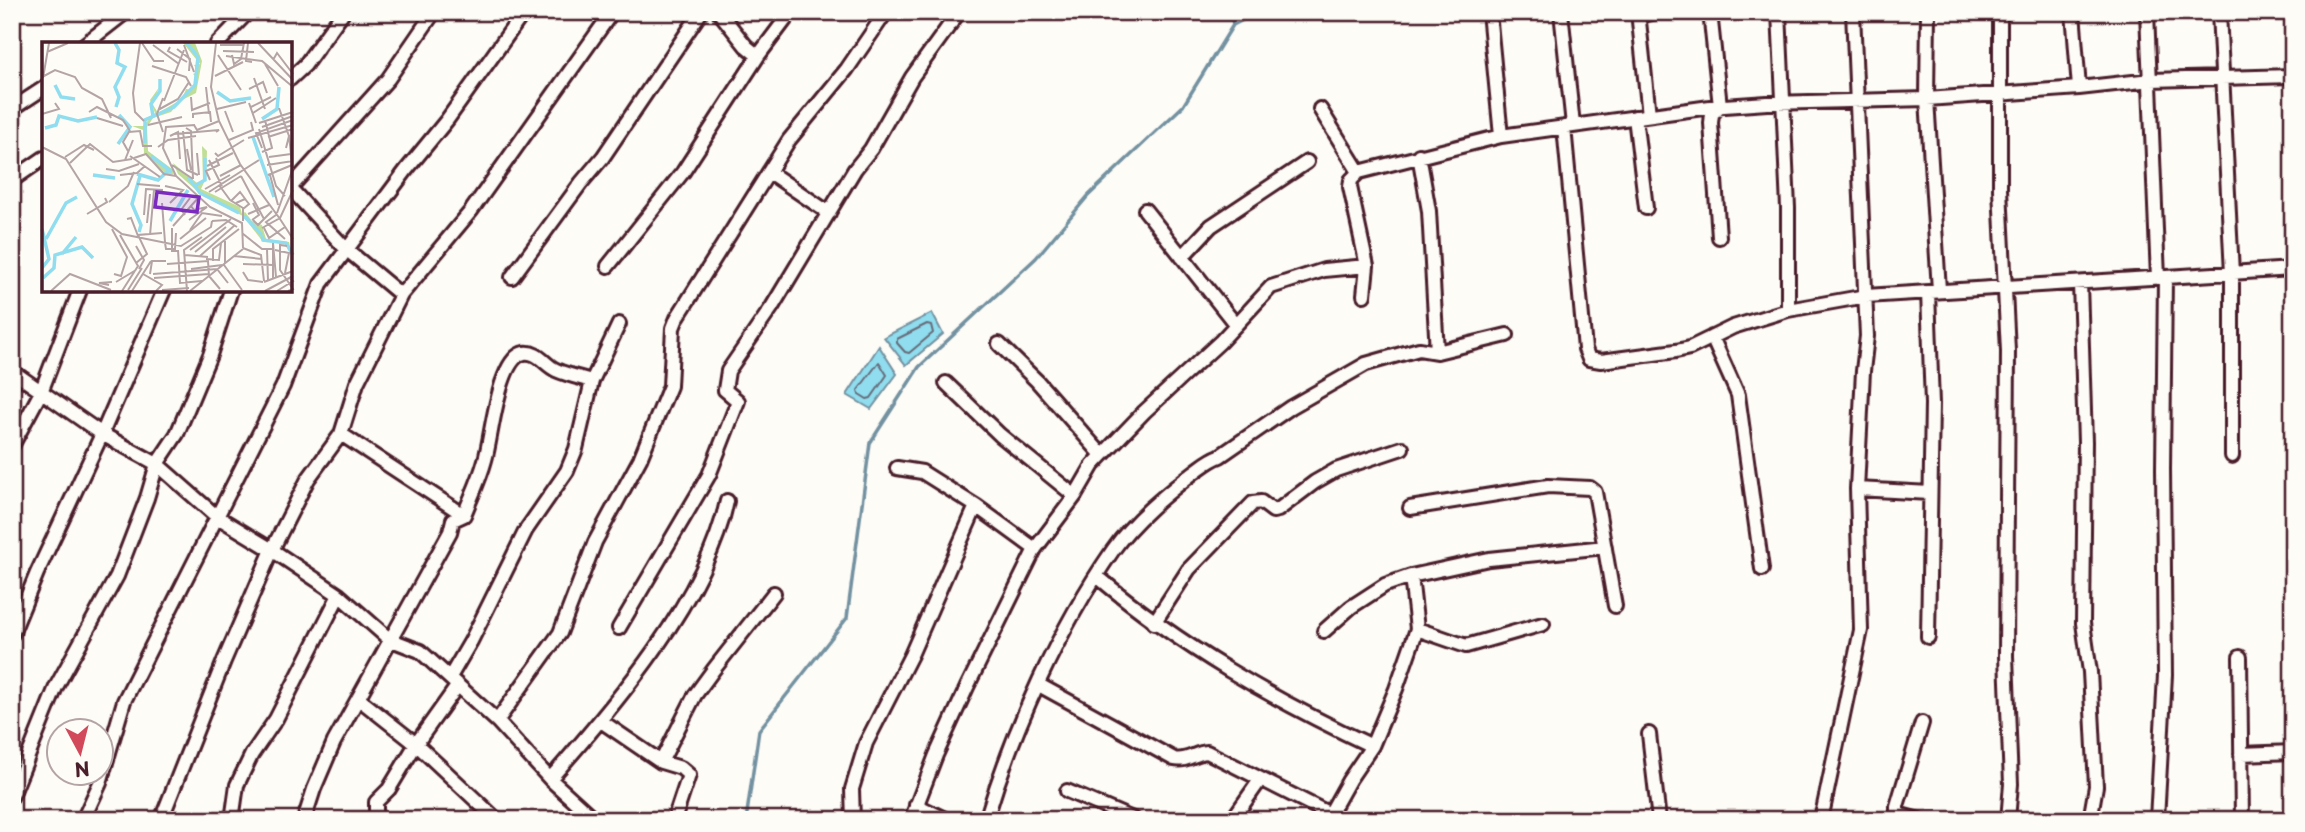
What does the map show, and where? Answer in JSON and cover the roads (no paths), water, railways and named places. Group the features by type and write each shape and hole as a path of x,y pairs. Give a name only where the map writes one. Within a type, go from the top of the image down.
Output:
{"street":[{"path":"88,42 126,12"},
{"path":"219,42 248,12"},
{"path":"292,77 305,65 343,12"},
{"path":"292,187 388,79 434,12"},
{"path":"83,820 100,783 124,701 283,386 321,284 447,120 524,12"},
{"path":"161,820 224,661 272,550 308,479 341,435 357,383 401,295 471,211 612,12"},
{"path":"512,277 581,183 603,158 701,12"},
{"path":"719,12 746,46 758,56"},
{"path":"608,266 682,172 758,56 791,12"},
{"path":"497,721 560,633 595,542 640,459 667,396 671,377 673,328 677,318 789,140 847,69 886,12"},
{"path":"620,628 709,474 738,401 725,390 728,371 772,307 855,169 871,149 912,77 959,12"},
{"path":"1489,12 1501,136"},
{"path":"1561,12 1581,326 1585,349 1590,359 1601,361 1690,348 1733,327 1788,310 1866,296 2293,269"},
{"path":"1649,115 1638,14 1657,12"},
{"path":"1710,12 1720,106"},
{"path":"1779,12 1788,208 1788,310"},
{"path":"1821,820 1861,630 1857,489 1867,336 1853,12"},
{"path":"1928,12 1927,99 1934,291 1928,637"},
{"path":"2000,12 2000,189 2008,351 2006,656 2011,785 2008,820"},
{"path":"2073,12 2080,88"},
{"path":"2147,12 2161,277 2165,675 2157,820"},
{"path":"2219,12 2232,274 2232,456"},
{"path":"1364,295 1367,266 1350,187 1351,180 1359,172 1419,155 1501,136 1720,106 1927,99 2151,80 2292,76"},
{"path":"12,108 42,89"},
{"path":"1719,237 1711,123 1712,114 1720,106"},
{"path":"1320,109 1359,172"},
{"path":"1634,117 1646,208"},
{"path":"1419,155 1429,211 1437,352"},
{"path":"12,180 42,159"},
{"path":"1182,257 1211,226 1307,162"},
{"path":"769,172 829,213"},
{"path":"292,189 346,249 401,295"},
{"path":"1145,210 1236,325"},
{"path":"911,820 967,687 1035,549 1075,496 1093,465 1144,412 1236,325 1271,287 1324,270 1367,266"},
{"path":"2080,283 2085,442 2083,623 2091,672 2096,786 2090,820"},
{"path":"12,446 41,392 79,292"},
{"path":"12,634 163,292"},
{"path":"12,796 56,687 117,576 157,464 177,434 210,355 230,292"},
{"path":"376,820 376,803 389,789 454,681 526,530 567,471 576,449 592,381 619,324"},
{"path":"986,820 1020,726 1069,619 1114,550 1144,515 1208,460 1220,456 1290,407 1366,364 1419,349 1437,352 1507,335"},
{"path":"1712,337 1738,395 1762,569"},
{"path":"999,344 1037,381 1102,455"},
{"path":"304,820 325,759 450,532 453,520 464,515 485,462 494,426 498,391 515,358 523,353 534,354 554,369 592,381"},
{"path":"12,371 102,434 157,464 216,516 339,595 389,639 420,651 497,721 550,779 595,820"},
{"path":"946,383 1000,435 1075,496"},
{"path":"341,435 464,515"},
{"path":"1154,622 1189,569 1253,503 1261,502 1273,511 1278,510 1314,482 1336,470 1402,448"},
{"path":"897,468 922,472 976,506 1035,549"},
{"path":"1410,508 1548,486 1590,488 1595,492 1615,606"},
{"path":"1857,489 1930,493"},
{"path":"550,779 626,689 686,601 722,525 727,501"},
{"path":"853,820 852,789 866,743 911,655 976,506"},
{"path":"1324,631 1351,607 1385,585 1411,576 1489,559 1605,547"},
{"path":"1039,685 1174,759 1182,761 1198,753 1207,752 1336,817 1349,780 1372,746 1417,629 1411,576"},
{"path":"1098,577 1154,622 1219,665 1317,720 1372,746"},
{"path":"661,762 695,695 774,593"},
{"path":"232,820 237,785 252,754 276,719 339,595"},
{"path":"1417,629 1466,646 1542,624"},
{"path":"2240,657 2242,820"},
{"path":"359,699 416,744 497,820"},
{"path":"601,721 661,762 681,768 689,775 674,820"},
{"path":"1919,820 1901,815 1897,811 1922,723"},
{"path":"1649,734 1658,820"},
{"path":"2241,754 2293,752"},
{"path":"1232,820 1260,780"},
{"path":"1067,791 1135,820"},
{"path":"916,805 947,820"}],"water":[{"path":"932,313 943,334 906,365 884,337"},
{"path":"879,346 897,374 871,409 847,395"}],"waterway":[{"path":"746,820 759,730 847,618 870,443 919,367 1036,258 1088,196 1183,106 1233,25 1231,12"},
{"path":"1233,25 1259,12"}]}
